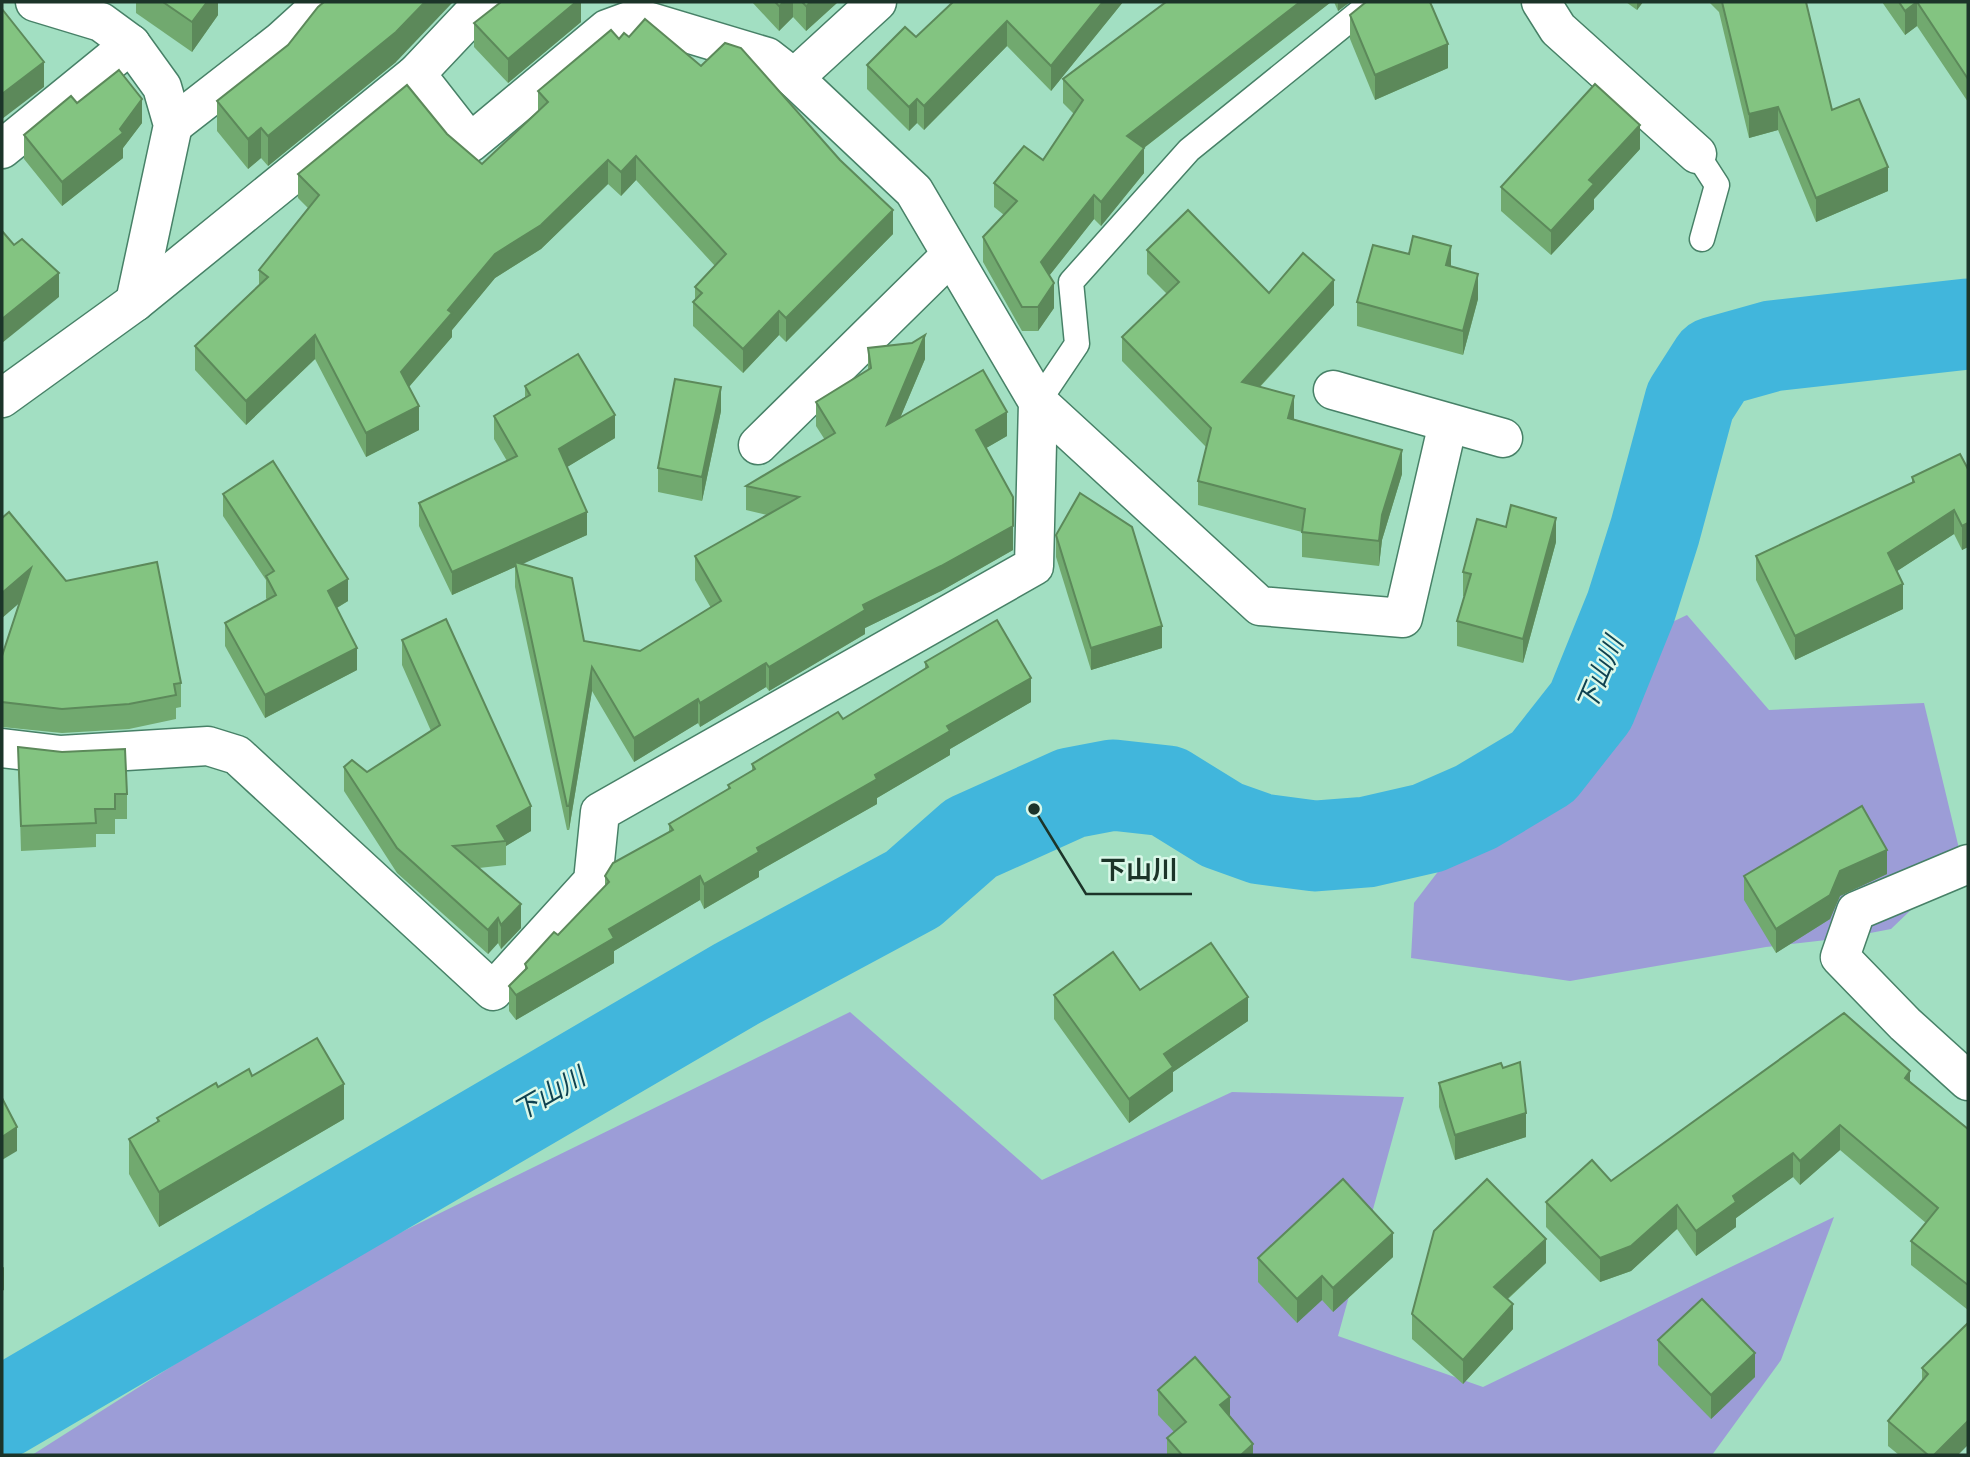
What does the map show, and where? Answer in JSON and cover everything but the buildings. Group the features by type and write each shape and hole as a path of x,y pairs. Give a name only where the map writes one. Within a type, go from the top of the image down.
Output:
{"street":[{"path":"36,2 101,22 131,44 162,87 173,125 135,302"},
{"path":"173,125 281,41 324,2"},
{"path":"2,398 135,302 416,74 484,2"},
{"path":"794,78 877,2"},
{"path":"1541,2 1558,29 1697,154"},
{"path":"416,74 470,143 607,29 637,18 767,57 794,78 914,191 1038,402 1260,606 1403,618 1448,423"},
{"path":"2,149 131,44"},
{"path":"758,445 951,255"},
{"path":"1333,390 1503,438"},
{"path":"2,748 61,755 208,746 237,755 493,991 593,881 600,812 1034,566 1038,402"},
{"path":"1968,864 1856,911 1840,957 1905,1024 1968,1081"}],"lane":[{"path":"1038,402 1077,344 1071,282 1189,150 1371,2"},
{"path":"1697,154 1717,185 1702,239"}],"shaded area":[{"path":"1687,615 1769,710 1924,703 1962,861 1891,929 1844,938 1766,947 1570,981 1411,958 1414,903 1583,682 1630,642"},
{"path":"850,1012 1042,1180 1232,1092 1404,1097 1338,1336 1483,1387 1834,1217 1781,1360 1712,1455 32,1455 320,1272"}],"waterway":[{"name":"下山川","path":"2,1413 738,983 913,889 971,838 1071,793 1113,785 1167,791 1222,825 1261,839 1315,846 1367,842 1428,828 1476,807 1543,767 1591,706 1631,607 1655,531 1690,401 1715,362 1772,346 1968,324"}],"place":[{"name":"下山川","path":"1034,809"}]}
